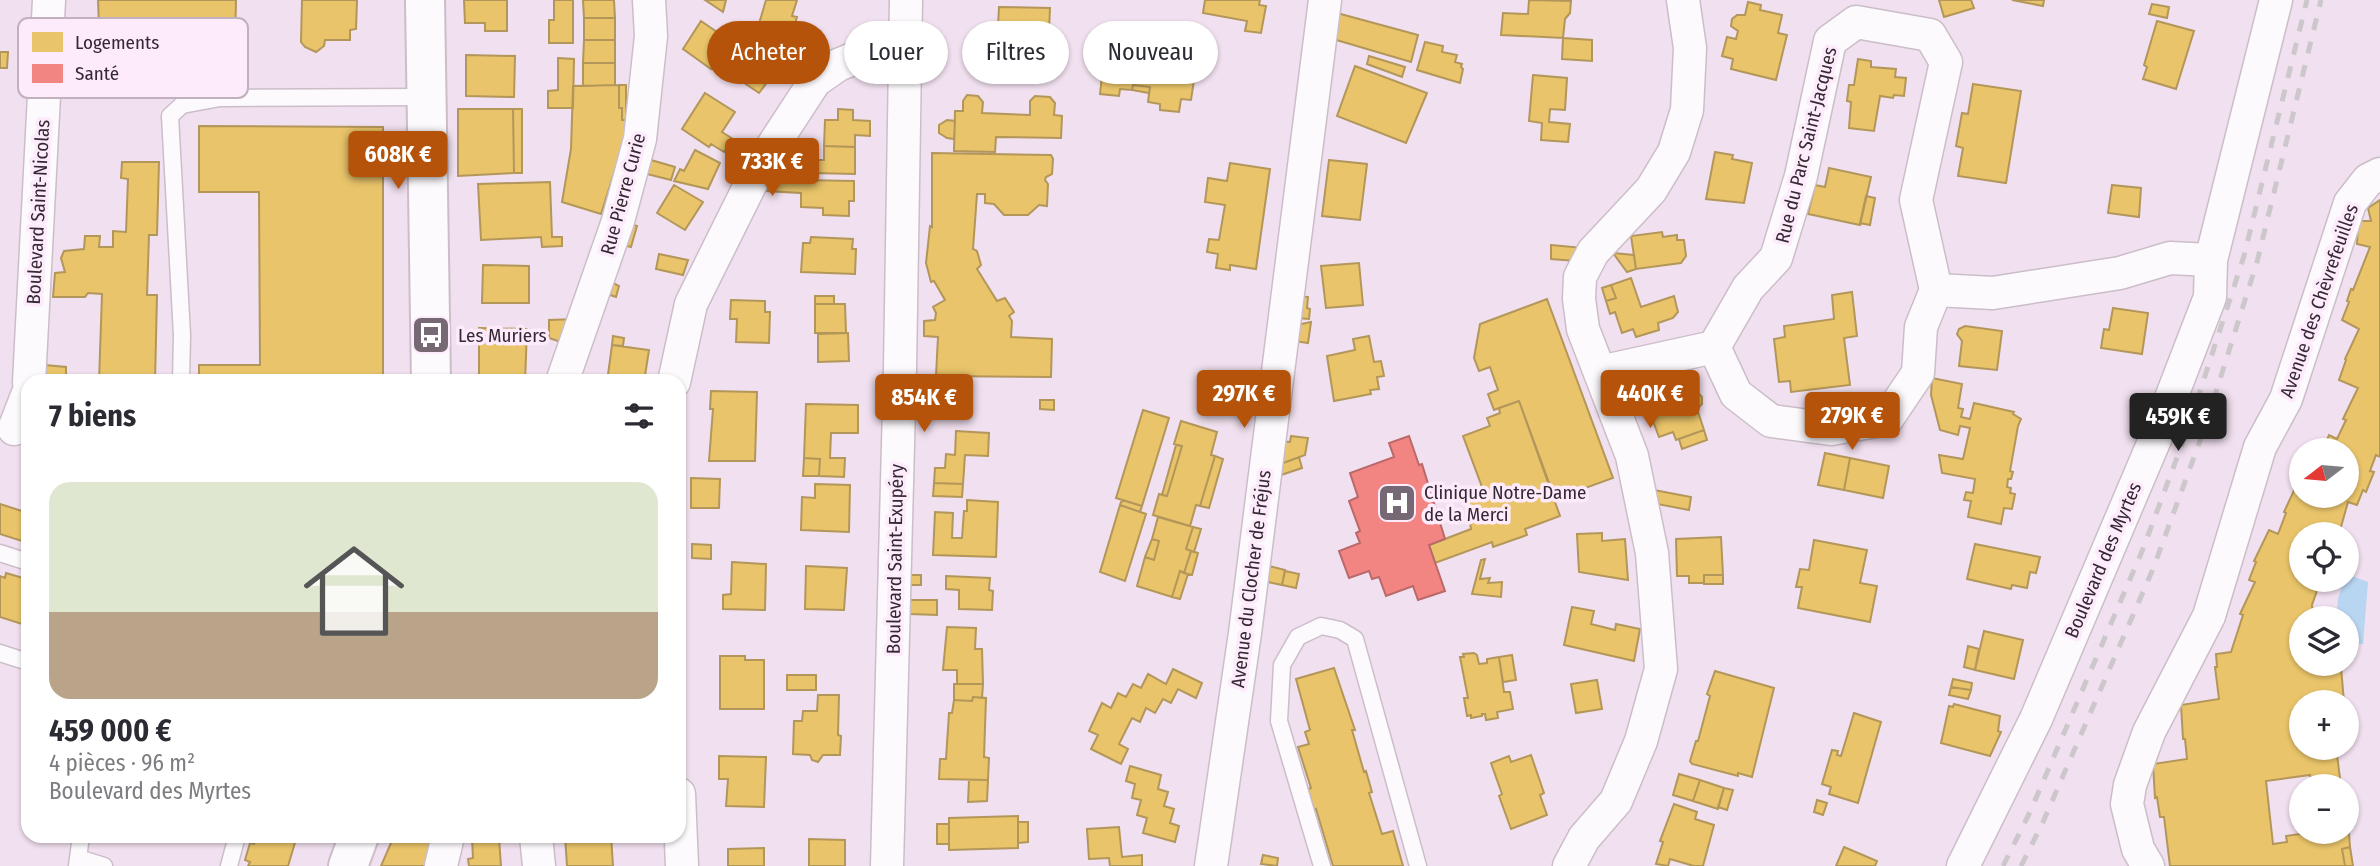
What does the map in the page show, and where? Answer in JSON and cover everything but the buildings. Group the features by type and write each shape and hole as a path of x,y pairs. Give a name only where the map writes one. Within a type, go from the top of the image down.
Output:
{"street":[{"name":"Boulevard Saint-Nicolas","path":"48,18 49,0"},
{"path":"425,0 431,374"},
{"name":"Rue Pierre Curie","path":"565,374 618,221 640,139 651,36 649,0"},
{"name":"Boulevard Saint-Exupéry","path":"905,21 906,0"},
{"name":"Avenue du Clocher de Fréjus","path":"1211,866 1245,633 1325,0"},
{"path":"1569,866 1584,838 1616,801 1641,741 1661,669 1650,541 1632,456 1583,329 1579,299 1580,277 1593,253 1651,190 1674,152 1687,110 1690,48 1683,0"},
{"name":"Boulevard des Myrtes","path":"1963,866 2036,719 2156,437 2210,297 2211,260 2276,0"},
{"name":"Rue du Parc Saint-Jacques","path":"1714,347 1748,288 1776,258 1801,176 1830,40 1856,22 1930,35 1946,62 1916,200 1936,290"},
{"path":"676,374 691,304 759,167 815,81 844,63"},
{"name":"Boulevard Saint-Exupéry","path":"887,866 900,368 904,84"},
{"name":"Boulevard Saint-Nicolas","path":"29,374 44,98"},
{"name":"Avenue des Chèvrefeuilles","path":"2148,866 2138,849 2127,804 2130,785 2149,732 2208,616 2260,447 2286,399 2350,203 2368,180 2380,174"},
{"path":"1601,372 1714,347 1736,394 1771,421 1831,429 1887,419 1917,373 1921,327 1936,290 1993,293 2120,273 2170,258 2211,260"},
{"path":"13,429 21,410"},
{"path":"348,866 356,843"},
{"path":"441,866 446,843"},
{"path":"537,843 539,866"},
{"path":"681,843 682,866"}],"lane":[{"path":"248,98 426,97"},
{"path":"181,374 182,335 170,116 182,105 220,98"},
{"path":"0,553 21,560"},
{"path":"1322,866 1279,721 1282,665 1298,637 1321,626 1340,629 1354,639 1418,866"},
{"path":"0,653 21,660"},
{"path":"80,843 78,862 104,866"},
{"path":"229,866 235,843"}],"water":[{"path":"2359,579 2368,582 2363,644 2359,644 2359,606 2337,606 2340,592 2359,592"}],"railway":[{"path":"2003,866 2030,812 2143,549 2188,428 2244,256 2307,0"},
{"path":"2021,866 2043,822 2153,569 2204,430 2257,262 2321,0"}],"place":[{"name":"Les Muriers","path":"431,335"},
{"name":"Clinique Notre-Dame de la Merci","path":"1397,503"}]}
